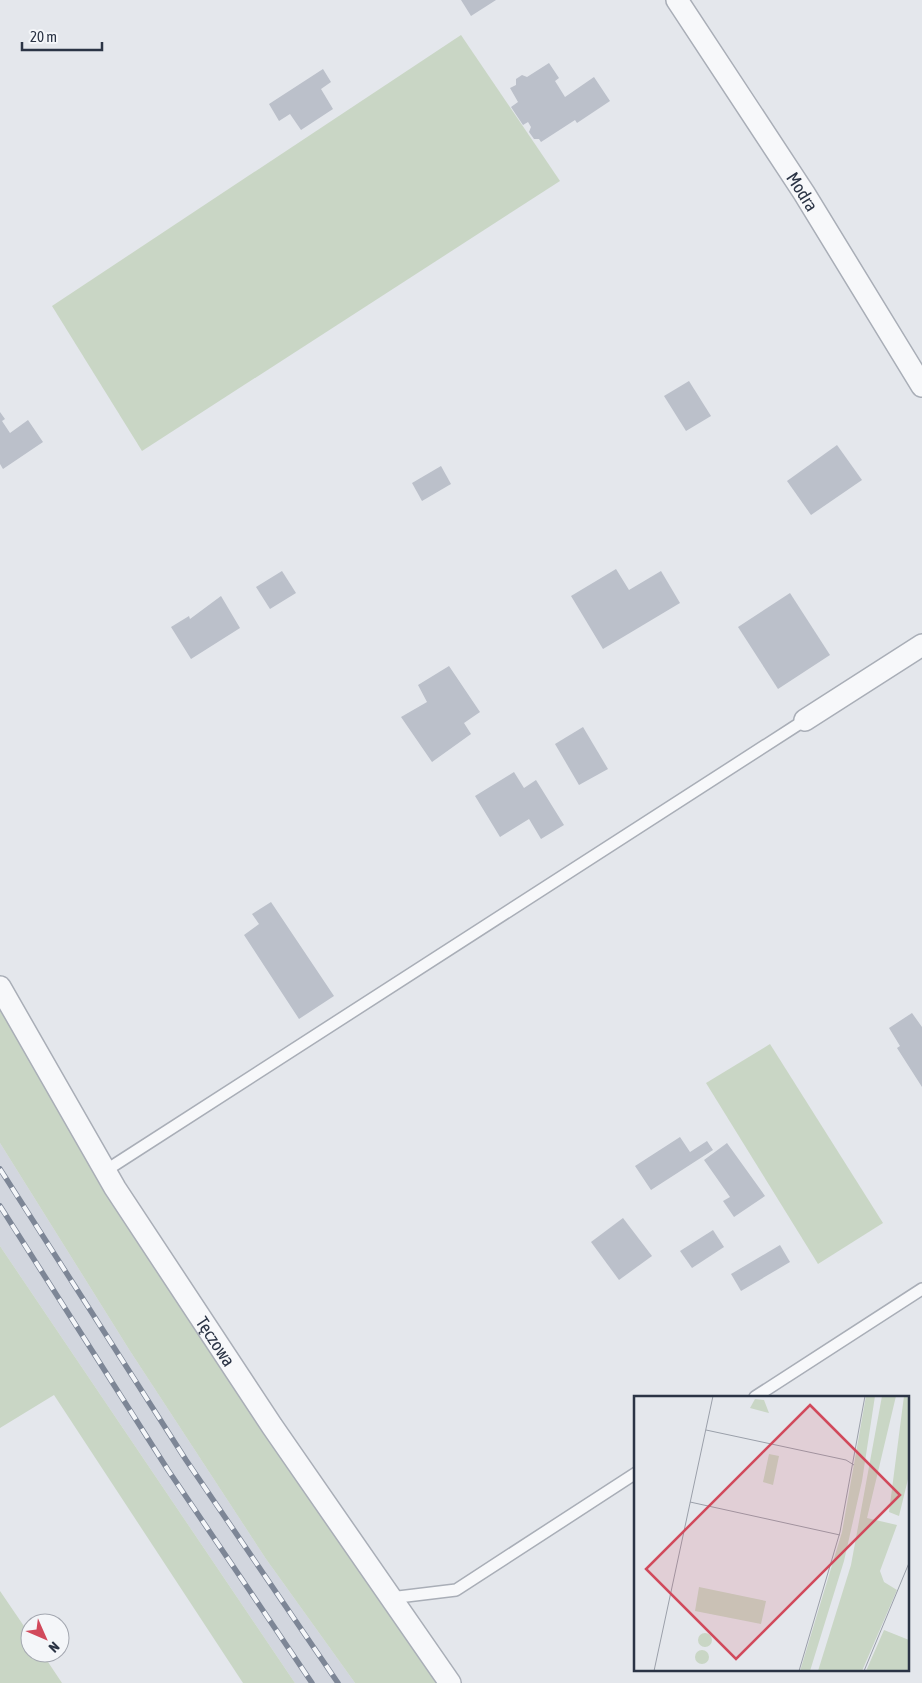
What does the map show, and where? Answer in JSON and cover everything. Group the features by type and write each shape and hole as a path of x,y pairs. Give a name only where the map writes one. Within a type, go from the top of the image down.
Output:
{"street":[{"name":"Modra","path":"676,0 804,193 922,386"},
{"path":"804,720 922,645"},
{"name":"Tęczowa","path":"0,987 105,1171 272,1426 450,1683"}],"lane":[{"path":"105,1171 804,720"},
{"path":"757,1396 922,1289"},
{"path":"390,1598 456,1590 634,1475"}],"shaded area":[{"path":"0,1143 130,1351 266,1559 355,1683 295,1683 0,1246"}],"green space":[{"path":"461,35 560,181 142,451 52,306"},
{"path":"0,1002 441,1683 355,1683 266,1559 130,1351 0,1143"},
{"path":"770,1044 883,1223 818,1264 706,1083"},
{"path":"0,1246 295,1683 243,1683 54,1395 0,1428"},
{"path":"0,1591 20,1620 20,1663 49,1663 62,1683 0,1683"}],"building":[{"path":"461,0 496,0 471,16"},
{"path":"549,63 559,78 555,81 565,97 594,77 610,101 577,123 575,120 541,142 539,139 534,139 529,132 531,127 528,122 523,125 511,107 518,102 510,88 516,85 516,79 522,75 527,77"},
{"path":"323,69 331,82 321,89 333,109 301,130 290,114 279,121 269,104"},
{"path":"689,381 711,416 686,431 664,396"},
{"path":"0,412 5,419 2,421 10,433 28,420 43,442 3,469 0,464"},
{"path":"837,445 862,480 811,515 787,481"},
{"path":"441,466 451,484 422,501 412,483"},
{"path":"616,569 629,590 661,571 680,603 603,649 571,596"},
{"path":"282,571 296,593 270,609 256,587"},
{"path":"790,593 830,655 778,689 738,627"},
{"path":"221,596 240,628 191,659 171,627 189,616 190,619"},
{"path":"449,666 480,712 464,723 471,734 432,762 401,717 427,702 418,685"},
{"path":"583,727 608,769 579,785 555,744"},
{"path":"514,772 524,788 536,780 564,825 541,839 529,819 500,837 475,796"},
{"path":"271,902 334,996 299,1019 244,935 259,924 252,914"},
{"path":"912,1013 922,1027 922,1087 897,1048 900,1046 889,1028"},
{"path":"680,1137 690,1152 707,1141 713,1150 651,1190 635,1166"},
{"path":"727,1143 765,1196 734,1217 723,1201 730,1197 704,1160"},
{"path":"623,1218 652,1256 619,1280 591,1242"},
{"path":"713,1230 724,1247 692,1268 680,1251"},
{"path":"780,1245 790,1262 741,1291 731,1274"}],"railway":[{"path":"0,1169 186,1460 338,1683"},
{"path":"0,1206 168,1470 312,1683"}]}
